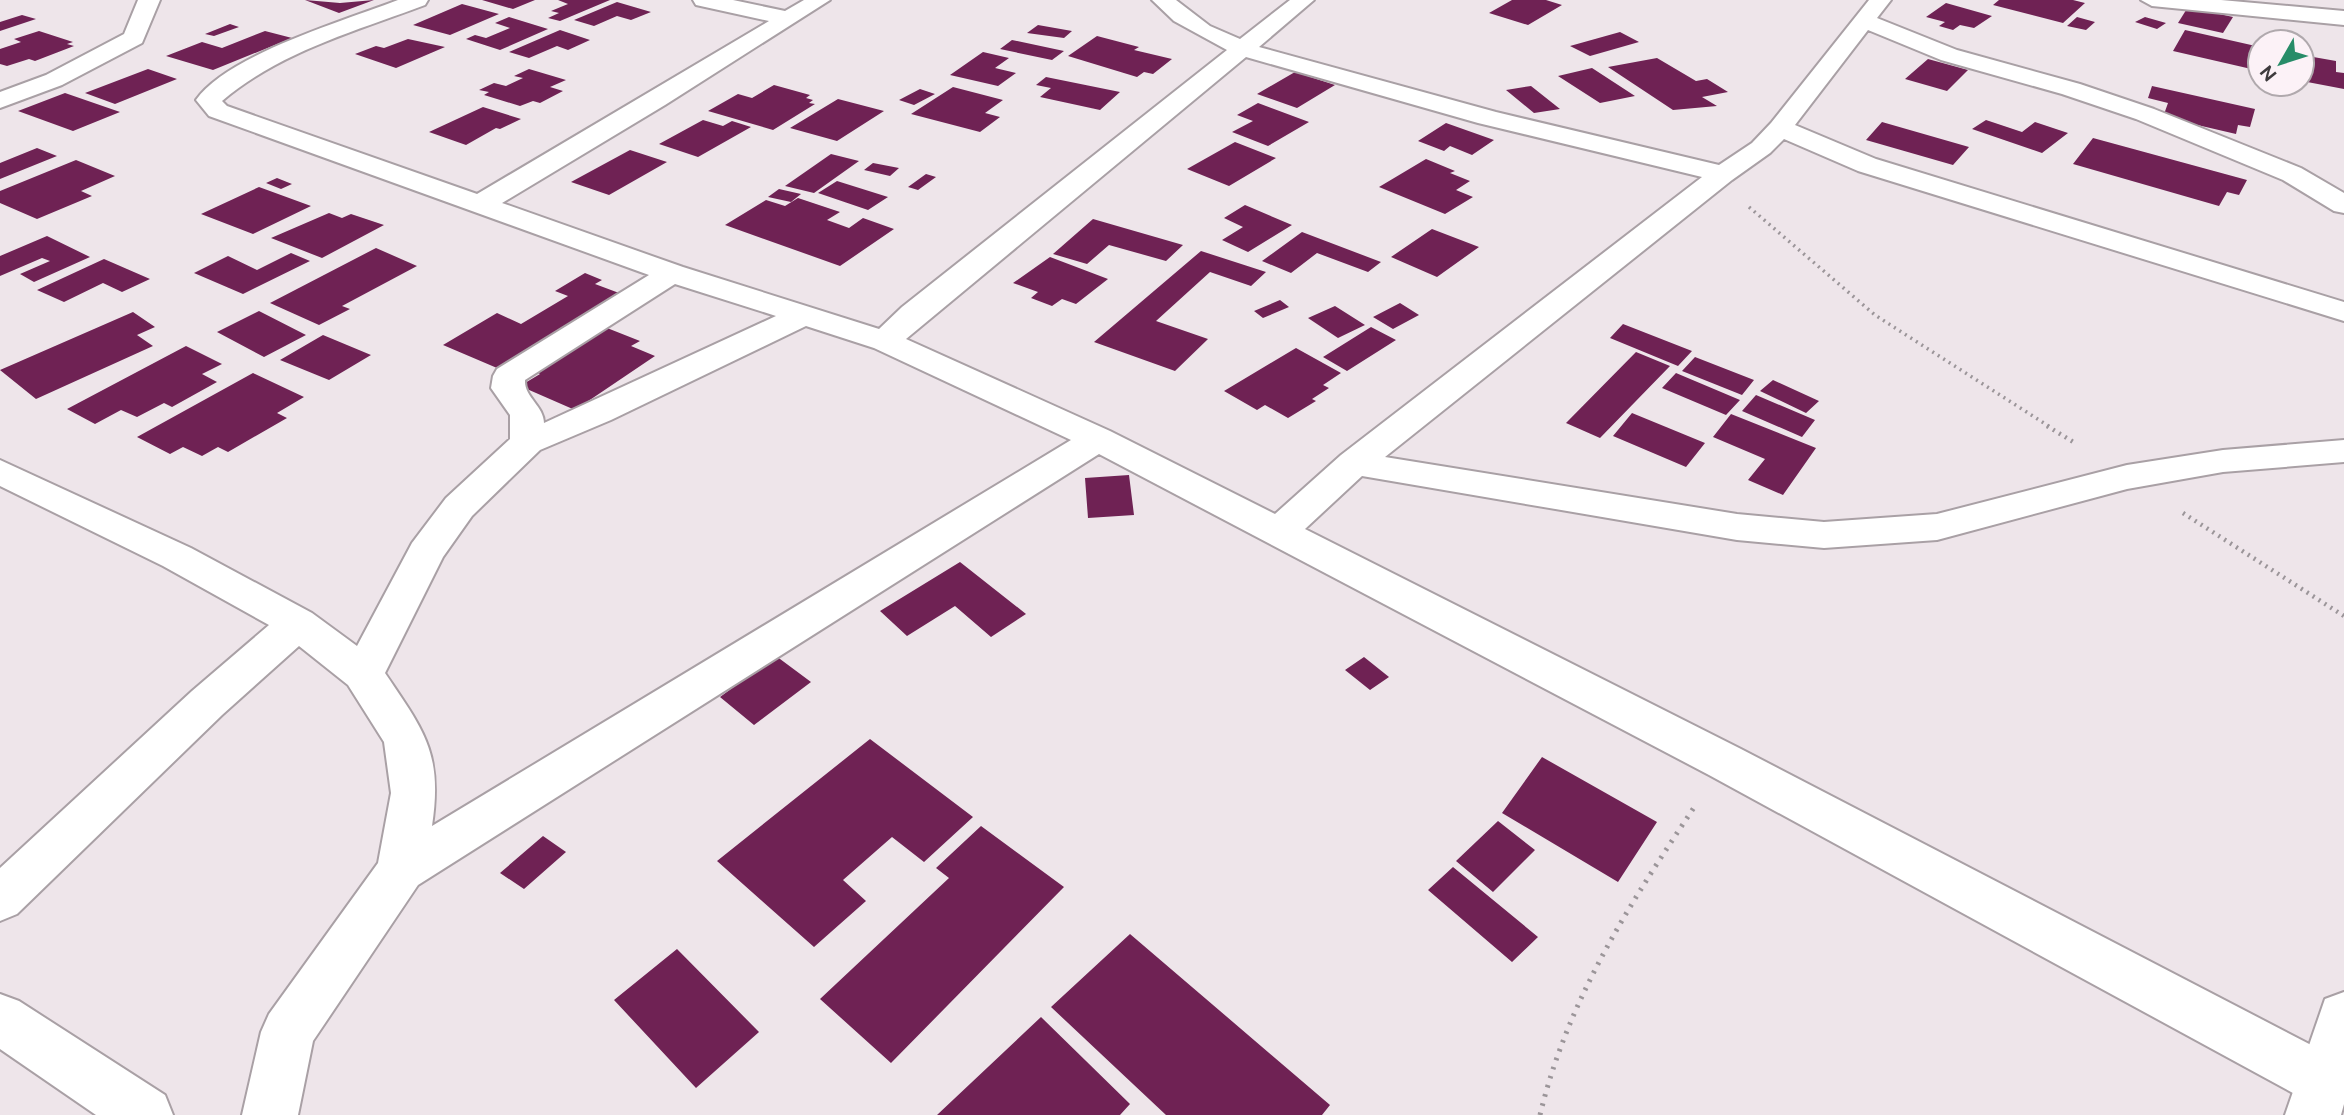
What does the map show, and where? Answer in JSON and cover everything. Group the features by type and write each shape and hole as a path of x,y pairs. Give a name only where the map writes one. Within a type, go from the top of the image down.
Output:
{"main road":[{"path":"0,101 54,80 134,38 149,0"},
{"path":"417,0 312,41 257,67 224,84 208,100 218,111 672,273 885,341 1097,439 1725,762 2318,1098 2344,1017"},
{"path":"704,0 785,19"},
{"path":"480,204 819,0"},
{"path":"1163,0 1198,29 1242,48 1438,106 1718,178"},
{"path":"885,341 1303,0"},
{"path":"2152,0 2344,18"},
{"path":"1279,532 1354,463 1770,138 1869,7 1949,55 2071,89 2145,114 2292,174 2344,205"},
{"path":"1198,29 1215,70"},
{"path":"1770,138 1867,165 2344,312"},
{"path":"528,442 527,415 508,388 509,376 672,273"},
{"path":"363,674 426,552 459,507 528,442 590,419 698,363 806,314"},
{"path":"270,1115 288,1032 401,870 1097,439"},
{"path":"1354,463 1737,527 1824,535 1937,527 2127,477 2223,461 2344,451"},
{"path":"0,472 177,557 298,623 363,674 406,739 414,793 401,870"},
{"path":"0,899 207,703 298,623"},
{"path":"0,1019 145,1115"}],"path":[{"path":"1718,178 1788,237 1848,293 1892,326 2344,616"},
{"path":"1541,1115 1571,1013 1629,907 1725,762"}],"building":[{"path":"305,0 340,3 374,0 339,13"},
{"path":"482,0 535,0 513,9"},
{"path":"558,0 610,0 560,21 548,18 559,13 551,11 568,4"},
{"path":"1512,0 1546,0 1562,5 1528,25 1489,13"},
{"path":"1999,0 2073,0 2085,3 2063,23 1993,5"},
{"path":"617,2 651,12 631,20 617,16 594,26 574,20"},
{"path":"1946,3 1992,16 1974,28 1960,25 1953,30 1939,26 1945,22 1926,17"},
{"path":"462,4 499,14 450,35 413,25"},
{"path":"2188,7 2233,17 2223,33 2178,23"},
{"path":"22,15 36,19 0,31 0,22"},
{"path":"509,17 548,29 500,50 466,39 475,35 486,38 510,28 495,23"},
{"path":"2077,17 2095,22 2086,30 2067,26"},
{"path":"2145,17 2166,23 2157,29 2135,22"},
{"path":"230,24 239,27 214,36 205,34"},
{"path":"1038,25 1072,31 1064,38 1027,33"},
{"path":"560,30 590,40 568,50 557,46 529,58 509,52"},
{"path":"2185,30 2246,44 2246,68 2173,51"},
{"path":"39,31 73,42 67,44 74,46 35,61 29,59 7,66 0,64 0,49 21,42 14,39"},
{"path":"265,31 292,38 213,70 166,56 202,42 222,48"},
{"path":"1620,32 1639,42 1590,56 1570,46"},
{"path":"1097,36 1139,47 1134,50 1172,59 1153,74 1144,72 1137,77 1068,56"},
{"path":"408,39 445,47 396,68 355,54 376,46 384,48"},
{"path":"1012,40 1064,51 1052,60 1000,49"},
{"path":"983,52 1009,58 995,68 1016,73 998,86 950,75"},
{"path":"2316,57 2336,61 2336,72 2344,73 2344,89 2316,84"},
{"path":"1657,58 1696,81 1707,79 1728,92 1702,97 1717,106 1673,110 1608,67"},
{"path":"1928,59 1968,70 1947,91 1905,79"},
{"path":"1592,68 1635,96 1600,103 1558,76"},
{"path":"148,69 177,79 115,104 85,93"},
{"path":"529,69 566,80 550,87 563,91 540,103 533,101 520,106 484,95 489,92 479,90 494,83 506,86 523,78 514,76"},
{"path":"1295,72 1335,85 1297,108 1257,94"},
{"path":"1046,77 1120,92 1100,110 1040,97 1051,88 1036,85"},
{"path":"774,85 810,95 806,98 813,100 809,103 815,104 773,130 708,111 738,94 752,98"},
{"path":"1531,86 1560,109 1534,113 1506,90"},
{"path":"2152,86 2255,109 2250,127 2238,125 2236,134 2163,117 2168,103 2148,98"},
{"path":"953,87 1003,100 985,113 1000,117 980,132 911,114"},
{"path":"920,89 935,94 914,105 899,100"},
{"path":"65,93 120,112 73,131 18,111"},
{"path":"838,99 884,111 837,141 790,128"},
{"path":"1258,103 1309,122 1268,146 1232,132 1253,121 1237,115"},
{"path":"483,107 521,119 500,129 496,128 466,145 429,132"},
{"path":"703,120 723,126 732,121 751,127 698,157 659,144"},
{"path":"1986,120 2022,132 2035,122 2068,133 2042,153 1972,129"},
{"path":"1882,122 1969,147 1953,165 1866,140"},
{"path":"1446,123 1494,140 1472,155 1450,146 1444,151 1418,141"},
{"path":"2093,138 2247,180 2239,195 2227,192 2219,206 2073,164"},
{"path":"1235,142 1276,158 1229,186 1187,169"},
{"path":"37,148 57,156 0,179 0,163"},
{"path":"630,150 667,162 609,195 571,182"},
{"path":"831,154 859,161 814,193 785,186"},
{"path":"1426,159 1455,171 1450,173 1470,181 1456,190 1473,197 1445,214 1379,187"},
{"path":"76,160 115,176 81,191 92,196 37,219 0,203 0,191"},
{"path":"873,163 899,168 890,176 864,170"},
{"path":"926,174 936,177 918,190 908,187"},
{"path":"277,178 292,184 281,189 266,183"},
{"path":"837,181 888,197 868,210 818,193"},
{"path":"259,187 311,206 253,234 201,214"},
{"path":"779,189 801,194 791,202 768,197"},
{"path":"798,198 840,212 827,220 849,228 863,218 894,229 840,266 725,225 766,200 785,206"},
{"path":"1245,205 1292,225 1248,252 1222,240 1243,227 1224,218"},
{"path":"329,213 342,218 351,214 384,225 322,258 271,238"},
{"path":"1093,219 1183,245 1166,261 1109,245 1087,264 1053,254"},
{"path":"1432,229 1479,247 1437,277 1391,257"},
{"path":"1302,232 1381,262 1368,272 1317,253 1291,273 1262,261"},
{"path":"47,236 90,257 34,282 20,274 50,261 42,258 0,276 0,256"},
{"path":"376,248 417,266 342,306 350,309 319,325 270,303"},
{"path":"1201,251 1266,272 1251,286 1210,272 1156,321 1208,339 1175,371 1094,342"},
{"path":"291,253 310,261 243,294 194,273 228,256 257,270"},
{"path":"1050,257 1108,279 1076,304 1062,299 1052,306 1031,298 1038,292 1013,283"},
{"path":"104,259 150,279 122,292 103,283 64,302 37,290"},
{"path":"585,273 602,280 595,284 619,293 497,368 443,345 497,313 521,324 568,296 555,291"},
{"path":"1280,300 1289,307 1263,318 1254,311"},
{"path":"1400,303 1419,315 1393,329 1373,317"},
{"path":"1335,306 1365,325 1338,338 1308,318"},
{"path":"259,311 306,335 264,357 217,332"},
{"path":"133,312 155,327 137,335 153,346 36,399 0,370"},
{"path":"1623,324 1692,351 1678,366 1610,338"},
{"path":"602,326 640,341 631,346 655,356 575,410 520,386 540,374 532,370"},
{"path":"1371,327 1396,340 1347,371 1323,357"},
{"path":"323,335 371,355 329,380 280,360"},
{"path":"186,346 222,364 202,374 217,382 172,407 164,403 137,417 121,410 95,424 67,409"},
{"path":"1296,348 1341,373 1323,385 1329,388 1312,399 1316,401 1288,418 1265,405 1257,410 1224,391"},
{"path":"1636,352 1670,366 1600,438 1566,423"},
{"path":"1695,357 1754,380 1742,395 1682,371"},
{"path":"253,373 304,397 277,413 287,418 228,452 218,447 202,456 183,447 170,454 137,437"},
{"path":"1676,373 1740,400 1726,415 1662,388"},
{"path":"1773,380 1819,401 1806,413 1760,391"},
{"path":"1756,395 1815,420 1802,437 1742,411"},
{"path":"1632,413 1705,443 1686,467 1613,436"},
{"path":"1731,414 1816,448 1783,495 1748,480 1765,459 1713,437"},
{"path":"1129,475 1134,515 1088,518 1085,478"},
{"path":"960,562 1026,614 991,637 955,606 907,636 880,611"},
{"path":"776,656 811,682 754,725 720,697"},
{"path":"1364,657 1389,677 1370,690 1345,670"},
{"path":"870,739 973,817 924,862 892,837 843,880 866,901 814,947 717,861"},
{"path":"1542,757 1657,822 1618,882 1502,813"},
{"path":"1498,821 1535,850 1493,892 1456,861"},
{"path":"981,826 1064,887 891,1063 820,999 949,878 936,868"},
{"path":"543,836 566,852 524,889 500,873"},
{"path":"1453,867 1538,937 1512,962 1428,890"},
{"path":"1130,934 1330,1105 1322,1115 1166,1115 1051,1007"},
{"path":"677,949 759,1032 696,1088 614,1000"},
{"path":"1041,1017 1130,1104 1120,1115 937,1115"}]}
